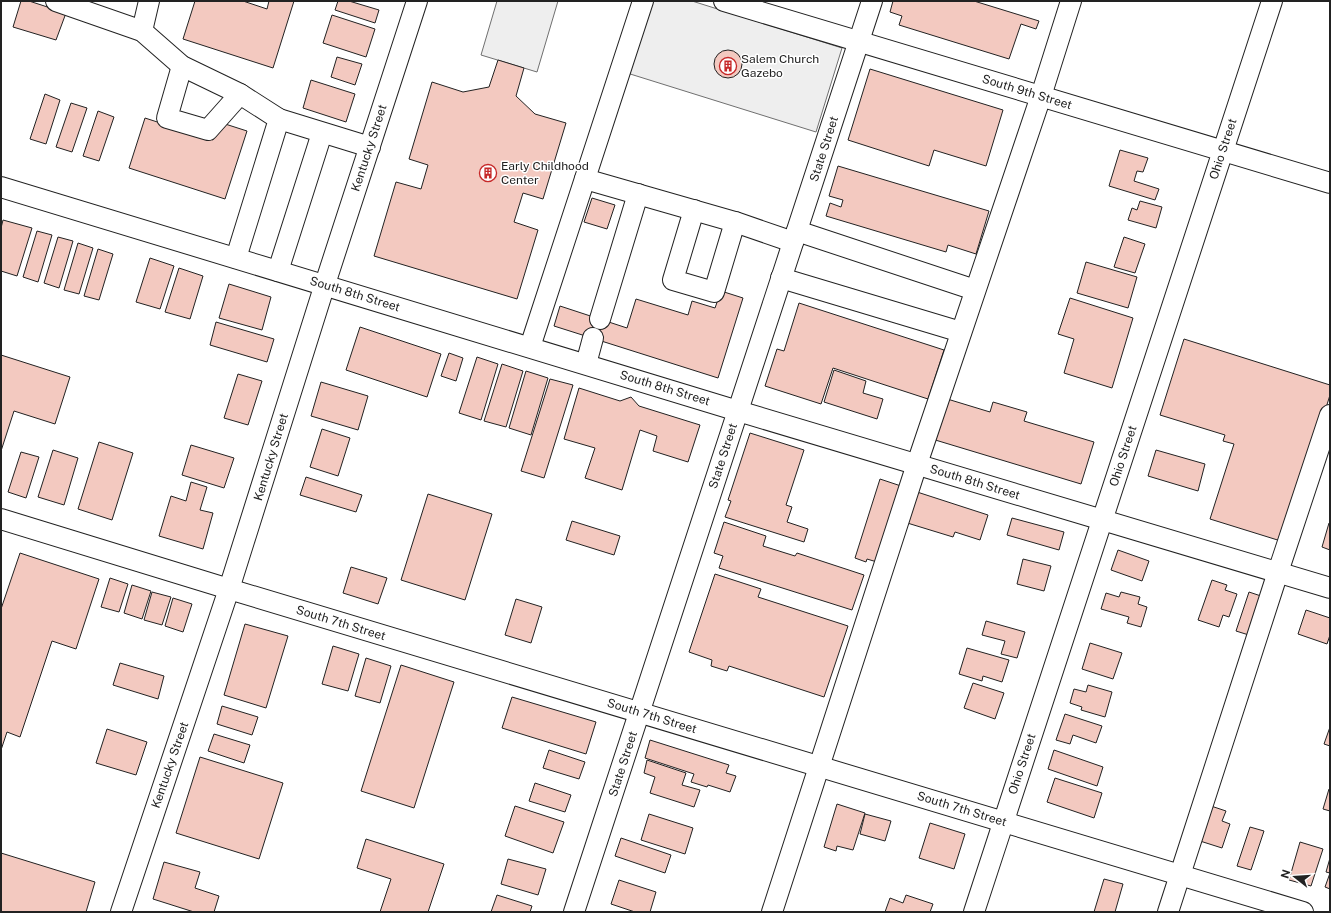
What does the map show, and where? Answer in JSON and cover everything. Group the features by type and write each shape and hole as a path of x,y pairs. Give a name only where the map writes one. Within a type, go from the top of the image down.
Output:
{"street":[{"path":"56,1 142,31 182,66 240,94 279,119 370,147"},
{"path":"142,31 149,1"},
{"name":"Kentucky Street","path":"121,912 229,590 325,284 417,1"},
{"path":"530,347 643,1"},
{"name":"South 9th Street","path":"724,1 1330,183"},
{"name":"State Street","path":"574,912 872,1"},
{"path":"772,912 917,464 1041,96 1071,1"},
{"name":"Ohio Street","path":"974,912 1272,1"},
{"path":"182,66 167,118 208,130 240,94"},
{"path":"236,258 279,119"},
{"path":"278,270 322,132"},
{"path":"585,179 736,222 795,237 975,290"},
{"name":"South 8th Street","path":"1,187 325,284 738,411 1330,588"},
{"path":"600,319 638,194"},
{"path":"694,210 673,280 714,292 736,222"},
{"path":"781,278 961,332"},
{"path":"586,364 594,338"},
{"path":"1168,912 1330,415"},
{"name":"South 7th Street","path":"1,519 229,590 1004,821 1303,912"}],"shaded area":[{"path":"497,1 558,1 537,72 481,55"},
{"path":"650,1 692,1 842,48 816,132 627,73"}],"building":[{"path":"21,1 29,1 66,13 56,40 13,27"},
{"path":"195,1 243,1 267,9 269,1 294,1 273,68 183,39"},
{"path":"338,1 349,1 379,10 375,23 335,10"},
{"path":"893,1 974,1 1039,21 1036,29 1021,24 1009,59 899,25 902,16 890,12"},
{"path":"332,15 375,29 366,57 323,43"},
{"name":"Salem Church Gazebo","path":"728,50 734,51 738,54 741,58 741,70 738,74 734,77 728,78 722,77 718,74 715,70 714,64 715,58 718,54 722,51"},
{"path":"337,57 362,64 355,85 331,77"},
{"name":"Early Childhood Center","path":"498,60 524,68 516,96 535,114 566,123 543,199 523,193 514,222 538,230 517,299 374,256 396,182 421,189 428,165 409,159 432,82 463,92 489,87"},
{"path":"870,69 1003,110 986,166 934,150 929,166 848,140"},
{"path":"311,80 355,94 346,122 303,108"},
{"path":"45,94 60,100 46,144 30,139"},
{"path":"71,103 87,108 72,152 56,147"},
{"path":"98,111 114,117 99,161 83,156"},
{"path":"145,118 213,140 219,122 247,131 225,199 129,168"},
{"path":"1120,150 1148,158 1143,172 1137,171 1134,181 1159,189 1155,200 1109,186"},
{"path":"838,166 989,211 976,254 948,245 946,252 826,216 830,203 841,207 843,200 829,196"},
{"path":"592,198 615,205 607,229 584,222"},
{"path":"1140,201 1162,207 1156,228 1128,220 1132,208 1137,210"},
{"path":"3,220 32,228 17,276 1,271 1,228"},
{"path":"37,231 52,235 38,282 23,277"},
{"path":"58,237 73,241 59,288 44,283"},
{"path":"1124,237 1145,244 1135,273 1114,267"},
{"path":"78,243 93,248 79,294 64,290"},
{"path":"98,249 113,254 99,300 84,296"},
{"path":"150,258 174,266 160,309 136,302"},
{"path":"1086,262 1137,277 1128,308 1077,293"},
{"path":"179,268 203,276 190,319 165,312"},
{"path":"229,284 271,297 262,330 219,318"},
{"path":"721,291 743,298 718,378 554,326 560,306 627,328 636,299 688,315 692,301 715,308"},
{"path":"1070,298 1133,318 1112,388 1064,373 1074,339 1058,334"},
{"path":"799,303 944,350 928,399 833,368 821,404 765,386 777,349 784,351"},
{"path":"216,322 274,339 267,362 210,345"},
{"path":"360,327 441,354 427,397 346,370"},
{"path":"1184,339 1330,385 1330,395 1284,542 1210,519 1234,444 1223,441 1225,435 1160,415"},
{"path":"449,353 463,358 456,381 441,376"},
{"path":"1,355 70,377 55,424 14,411 1,451"},
{"path":"477,357 498,364 481,420 459,413"},
{"path":"502,364 523,371 506,427 484,421"},
{"path":"834,370 866,381 863,393 883,399 877,419 824,402"},
{"path":"526,371 548,378 531,435 509,428"},
{"path":"238,374 262,381 248,425 224,418"},
{"path":"550,379 573,385 544,478 521,471"},
{"path":"321,382 368,396 358,430 311,416"},
{"path":"579,388 620,401 631,397 639,406 700,425 688,462 653,451 657,436 640,430 622,490 585,478 595,448 564,439"},
{"path":"944,398 990,412 993,402 1027,412 1024,421 1094,442 1081,484 932,439"},
{"path":"322,429 350,438 338,476 310,467"},
{"path":"750,433 804,450 786,505 792,507 787,522 808,529 804,542 725,517 731,501 728,500"},
{"path":"99,442 133,453 112,520 78,509"},
{"path":"191,445 234,458 224,488 182,475"},
{"path":"53,450 78,458 64,505 38,497"},
{"path":"1156,450 1205,464 1198,491 1148,476"},
{"path":"21,452 39,457 26,498 8,492"},
{"path":"306,477 362,495 356,512 300,495"},
{"path":"880,479 901,486 877,562 867,559 866,562 855,558"},
{"path":"191,482 207,487 200,510 213,513 203,549 159,536 171,496 186,501"},
{"path":"914,491 988,515 980,540 955,532 953,537 904,522"},
{"path":"428,494 492,514 465,600 401,580"},
{"path":"1012,518 1064,532 1059,550 1007,535"},
{"path":"572,521 620,536 614,555 566,540"},
{"path":"724,522 766,536 763,546 795,556 797,553 864,575 852,610 719,568 723,556 714,553"},
{"path":"1330,523 1330,550 1322,547"},
{"path":"1118,550 1149,561 1142,581 1111,570"},
{"path":"20,553 99,579 76,649 52,641 20,737 7,732 1,750 1,609"},
{"path":"1023,559 1051,566 1044,591 1017,584"},
{"path":"351,567 387,578 378,604 343,593"},
{"path":"715,574 761,589 758,597 848,626 824,697 729,666 727,671 711,666 712,660 689,652"},
{"path":"110,578 128,584 119,612 101,607"},
{"path":"1212,580 1227,585 1225,590 1237,594 1229,617 1223,615 1219,627 1198,620"},
{"path":"132,585 151,591 142,619 124,613"},
{"path":"152,592 171,597 162,625 144,620"},
{"path":"1121,592 1140,597 1138,604 1147,607 1141,627 1127,623 1129,617 1101,609 1106,593 1119,597"},
{"path":"1249,592 1264,597 1252,636 1236,631"},
{"path":"173,598 192,604 183,632 165,626"},
{"path":"516,599 542,607 531,643 505,635"},
{"path":"1306,610 1330,618 1330,635 1327,644 1298,634"},
{"path":"986,621 1025,632 1017,658 1001,654 1005,641 982,635"},
{"path":"245,624 288,636 266,708 224,695"},
{"path":"1090,643 1122,653 1113,679 1082,669"},
{"path":"333,646 359,654 348,691 322,684"},
{"path":"967,648 1009,660 1002,682 983,676 982,681 959,674"},
{"path":"366,658 391,666 380,703 355,696"},
{"path":"120,663 164,676 158,699 113,685"},
{"path":"401,665 454,682 414,808 361,791"},
{"path":"973,683 1004,693 995,719 964,708"},
{"path":"1088,685 1112,692 1105,717 1081,710 1082,707 1070,703 1074,689 1086,692"},
{"path":"512,697 596,722 586,754 502,728"},
{"path":"222,706 258,717 252,735 217,724"},
{"path":"1065,714 1102,726 1096,743 1073,735 1070,744 1056,740"},
{"path":"1330,727 1330,746 1324,744"},
{"path":"107,729 147,742 136,775 96,763"},
{"path":"214,734 250,745 244,763 208,751"},
{"path":"650,740 729,765 726,773 736,776 730,792 708,785 707,787 691,782 694,774 645,758"},
{"path":"549,750 585,762 579,779 543,768"},
{"path":"1054,750 1103,767 1097,786 1048,769"},
{"path":"200,757 283,783 259,859 176,833"},
{"path":"647,760 686,773 682,785 700,790 694,807 650,793 655,777 644,773"},
{"path":"1055,778 1102,793 1094,818 1047,802"},
{"path":"535,783 571,795 565,812 529,801"},
{"path":"1329,789 1330,790 1330,811 1323,809"},
{"path":"837,804 865,813 853,850 837,846 836,851 824,847"},
{"path":"515,806 564,822 553,853 505,836"},
{"path":"1211,806 1226,811 1222,821 1230,824 1222,848 1200,841"},
{"path":"649,814 693,828 685,854 641,840"},
{"path":"865,814 891,821 885,841 860,834"},
{"path":"930,823 965,834 954,869 919,858"},
{"path":"1250,827 1264,831 1251,870 1237,866"},
{"path":"621,838 671,855 665,873 615,856"},
{"path":"366,839 444,864 428,912 380,912 391,879 357,868"},
{"path":"1300,842 1323,849 1311,886 1289,880"},
{"path":"1,853 95,882 86,912 1,912"},
{"path":"1330,858 1330,873 1326,872"},
{"path":"508,859 546,869 538,895 501,884"},
{"path":"164,862 200,872 195,888 219,896 214,912 194,912 153,899"},
{"path":"1330,873 1330,889 1325,887"},
{"path":"1104,879 1123,884 1115,912 1094,912"},
{"path":"619,880 656,892 650,912 635,912 611,904"},
{"path":"497,895 532,906 530,912 491,912"},
{"path":"906,895 933,904 930,912 885,912 890,898 903,903"}],"place":[{"name":"Salem Church Gazebo","path":"728,66"},
{"name":"Early Childhood Center","path":"488,173"}]}
